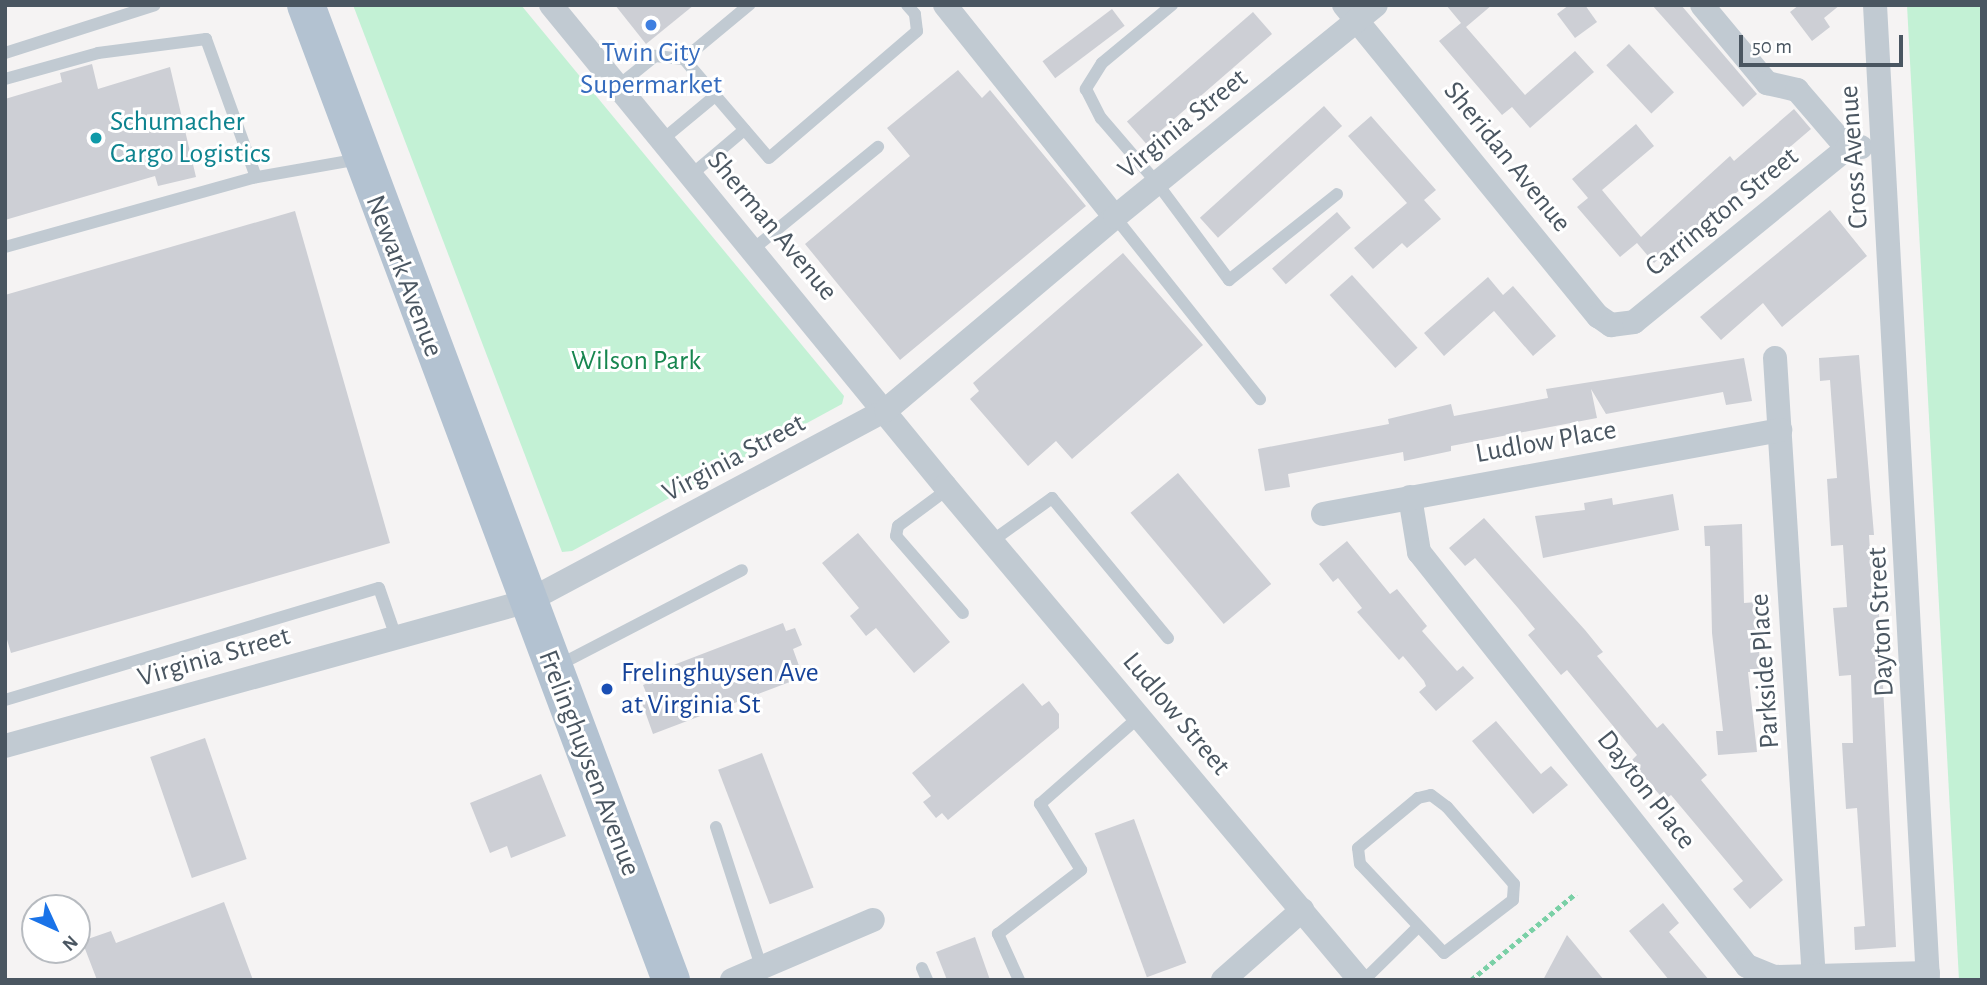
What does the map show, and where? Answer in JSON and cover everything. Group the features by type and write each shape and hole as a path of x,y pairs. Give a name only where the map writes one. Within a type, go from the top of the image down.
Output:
{"main road":[{"name":"Newark Avenue","path":"306,5 360,159 505,546"},
{"name":"Frelinghuysen Avenue","path":"505,546 554,668 671,980"}],"street":[{"name":"Sherman Avenue","path":"551,5 886,410 946,488"},
{"path":"945,5 1115,217"},
{"name":"Virginia Street","path":"5,746 528,601 886,410 1157,183 1350,13 1376,5"},
{"path":"1702,5 1767,83 1797,90 1847,148 1879,146"},
{"name":"Cross Avenue","path":"1875,5 1879,146 1892,262"},
{"name":"Sheridan Avenue","path":"1350,13 1598,316 1611,326 1634,322"},
{"name":"Carrington Street","path":"1634,322 1847,148"},
{"name":"Dayton Street","path":"1892,262 1928,976"},
{"name":"Parkside Place","path":"1775,358 1814,978"},
{"name":"Ludlow Place","path":"1324,513 1780,430"},
{"name":"Ludlow Street","path":"946,488 1362,980"},
{"name":"Dayton Place","path":"1410,497 1419,552 1747,966 1774,976 1928,976"},
{"path":"1223,980 1302,910"},
{"path":"732,980 873,920"}],"lane":[{"path":"5,53 155,5"},
{"path":"684,59 749,5"},
{"path":"618,86 655,56 684,59 769,158 917,32 915,14 907,5"},
{"path":"1171,5 1102,63 1086,89 1101,118 1157,183 1229,280 1337,194"},
{"path":"5,79 98,53 206,39 256,177"},
{"path":"662,140 715,96"},
{"path":"691,175 744,130"},
{"path":"752,250 878,147"},
{"path":"5,247 256,177 360,159"},
{"path":"1115,217 1260,399"},
{"path":"946,488 898,526 896,536 963,613"},
{"path":"992,541 1045,499 1052,498 1168,638"},
{"path":"554,668 742,570"},
{"path":"5,700 379,588 396,637"},
{"path":"1019,980 998,934 1081,870 1040,804 1139,717"},
{"path":"1431,795 1447,807 1514,884 1513,900 1444,953 1418,927 1360,864 1357,848 1418,798 1431,795"},
{"path":"716,827 761,966"},
{"path":"1362,980 1418,927"}],"path":[{"path":"1471,980 1576,893"}],"green space":[{"name":"Wilson Park","path":"353,5 521,5 844,396 842,404 572,551 562,552"},
{"path":"1907,5 1982,5 1982,980 1959,980"}],"building":[{"name":"Twin City Supermarket","path":"615,5 694,5 646,44"},
{"path":"1446,5 1492,5 1466,27 1525,95 1575,51 1594,72 1530,128 1512,107 1502,115 1439,41 1461,23"},
{"path":"1569,5 1585,5 1597,22 1575,38 1557,14"},
{"path":"1652,5 1681,5 1757,94 1743,107"},
{"path":"1799,5 1840,5 1824,18 1830,27 1812,41 1790,12"},
{"path":"1112,9 1125,26 1055,78 1043,61"},
{"path":"1253,12 1272,34 1146,143 1127,122"},
{"path":"1629,44 1674,92 1651,113 1606,65"},
{"name":"Schumacher Cargo Logistics","path":"92,64 98,89 170,67 196,177 158,186 155,176 5,220 5,99 62,82 60,73"},
{"path":"958,70 982,98 990,90 1086,206 900,360 805,244 910,156 887,128"},
{"path":"1324,106 1342,126 1218,238 1200,218"},
{"path":"1794,109 1811,129 1654,263 1637,243 1620,257 1577,207 1588,198 1572,179 1636,124 1654,146 1602,190 1641,237 1730,156 1734,161"},
{"path":"1371,116 1436,190 1424,200 1441,219 1407,248 1402,243 1373,269 1354,248 1407,203 1348,136"},
{"path":"1830,210 1867,256 1782,327 1763,303 1721,340 1700,317"},
{"path":"295,211 390,543 11,653 5,633 5,295"},
{"path":"1337,212 1351,228 1286,284 1272,268"},
{"path":"1123,253 1203,345 1072,459 1056,441 1028,466 970,399 979,391 973,383"},
{"path":"1352,275 1418,348 1395,368 1330,295"},
{"path":"1488,277 1503,295 1513,286 1556,336 1533,356 1494,311 1444,356 1424,333"},
{"path":"1859,355 1874,535 1869,535 1874,614 1879,614 1881,645 1896,947 1855,950 1854,927 1865,926 1857,808 1846,809 1842,743 1853,743 1851,675 1839,676 1833,608 1847,607 1843,545 1831,546 1827,479 1837,478 1830,380 1820,381 1819,358"},
{"path":"1744,358 1752,401 1726,405 1723,392 1606,414 1591,389 1597,418 1451,446 1451,451 1404,461 1403,452 1288,474 1290,487 1265,491 1258,449 1389,424 1388,419 1451,404 1454,416 1548,398 1546,389"},
{"path":"1178,473 1271,584 1224,624 1131,513"},
{"path":"1673,494 1679,530 1543,558 1535,516 1585,510 1584,503 1612,498 1613,505"},
{"path":"1484,518 1585,630 1603,652 1597,656 1657,728 1663,723 1707,775 1701,780 1783,880 1750,909 1733,889 1743,881 1671,795 1664,800 1631,761 1637,755 1567,670 1561,675 1528,635 1535,629 1518,608 1475,558 1465,566 1449,548"},
{"path":"1742,524 1744,603 1757,602 1760,672 1748,672 1757,752 1718,755 1716,731 1723,731 1712,633 1710,546 1705,546 1704,526"},
{"path":"858,533 950,642 914,673 876,628 866,636 850,616 859,608 822,563"},
{"path":"1347,541 1390,594 1397,589 1427,626 1422,631 1457,671 1463,666 1474,678 1436,711 1419,692 1426,686 1424,681 1403,656 1399,660 1357,612 1362,608 1338,578 1333,582 1319,564"},
{"path":"783,623 786,631 795,628 802,645 793,649 803,677 653,734 642,703 649,700 643,685 652,681 650,674"},
{"path":"1023,683 1042,706 1049,701 1059,714 1059,728 948,820 942,813 936,818 923,802 931,796 912,773"},
{"path":"1496,721 1541,774 1551,766 1568,785 1533,814 1472,741"},
{"path":"205,738 247,859 192,878 150,757"},
{"path":"762,753 814,887 770,904 718,770"},
{"path":"541,774 566,836 511,858 507,846 490,853 470,803"},
{"path":"1134,819 1186,963 1147,977 1095,833"},
{"path":"224,902 253,980 97,980 91,964 91,938 111,931 116,943"},
{"path":"1663,903 1679,923 1669,932 1709,980 1669,980 1629,931"},
{"path":"1567,935 1604,980 1543,980"},
{"path":"975,937 990,980 947,980 936,952"}],"place":[{"name":"Twin City Supermarket","path":"651,25"},
{"name":"Schumacher Cargo Logistics","path":"96,138"},
{"name":"Frelinghuysen Ave at Virginia St","path":"607,689"}]}
